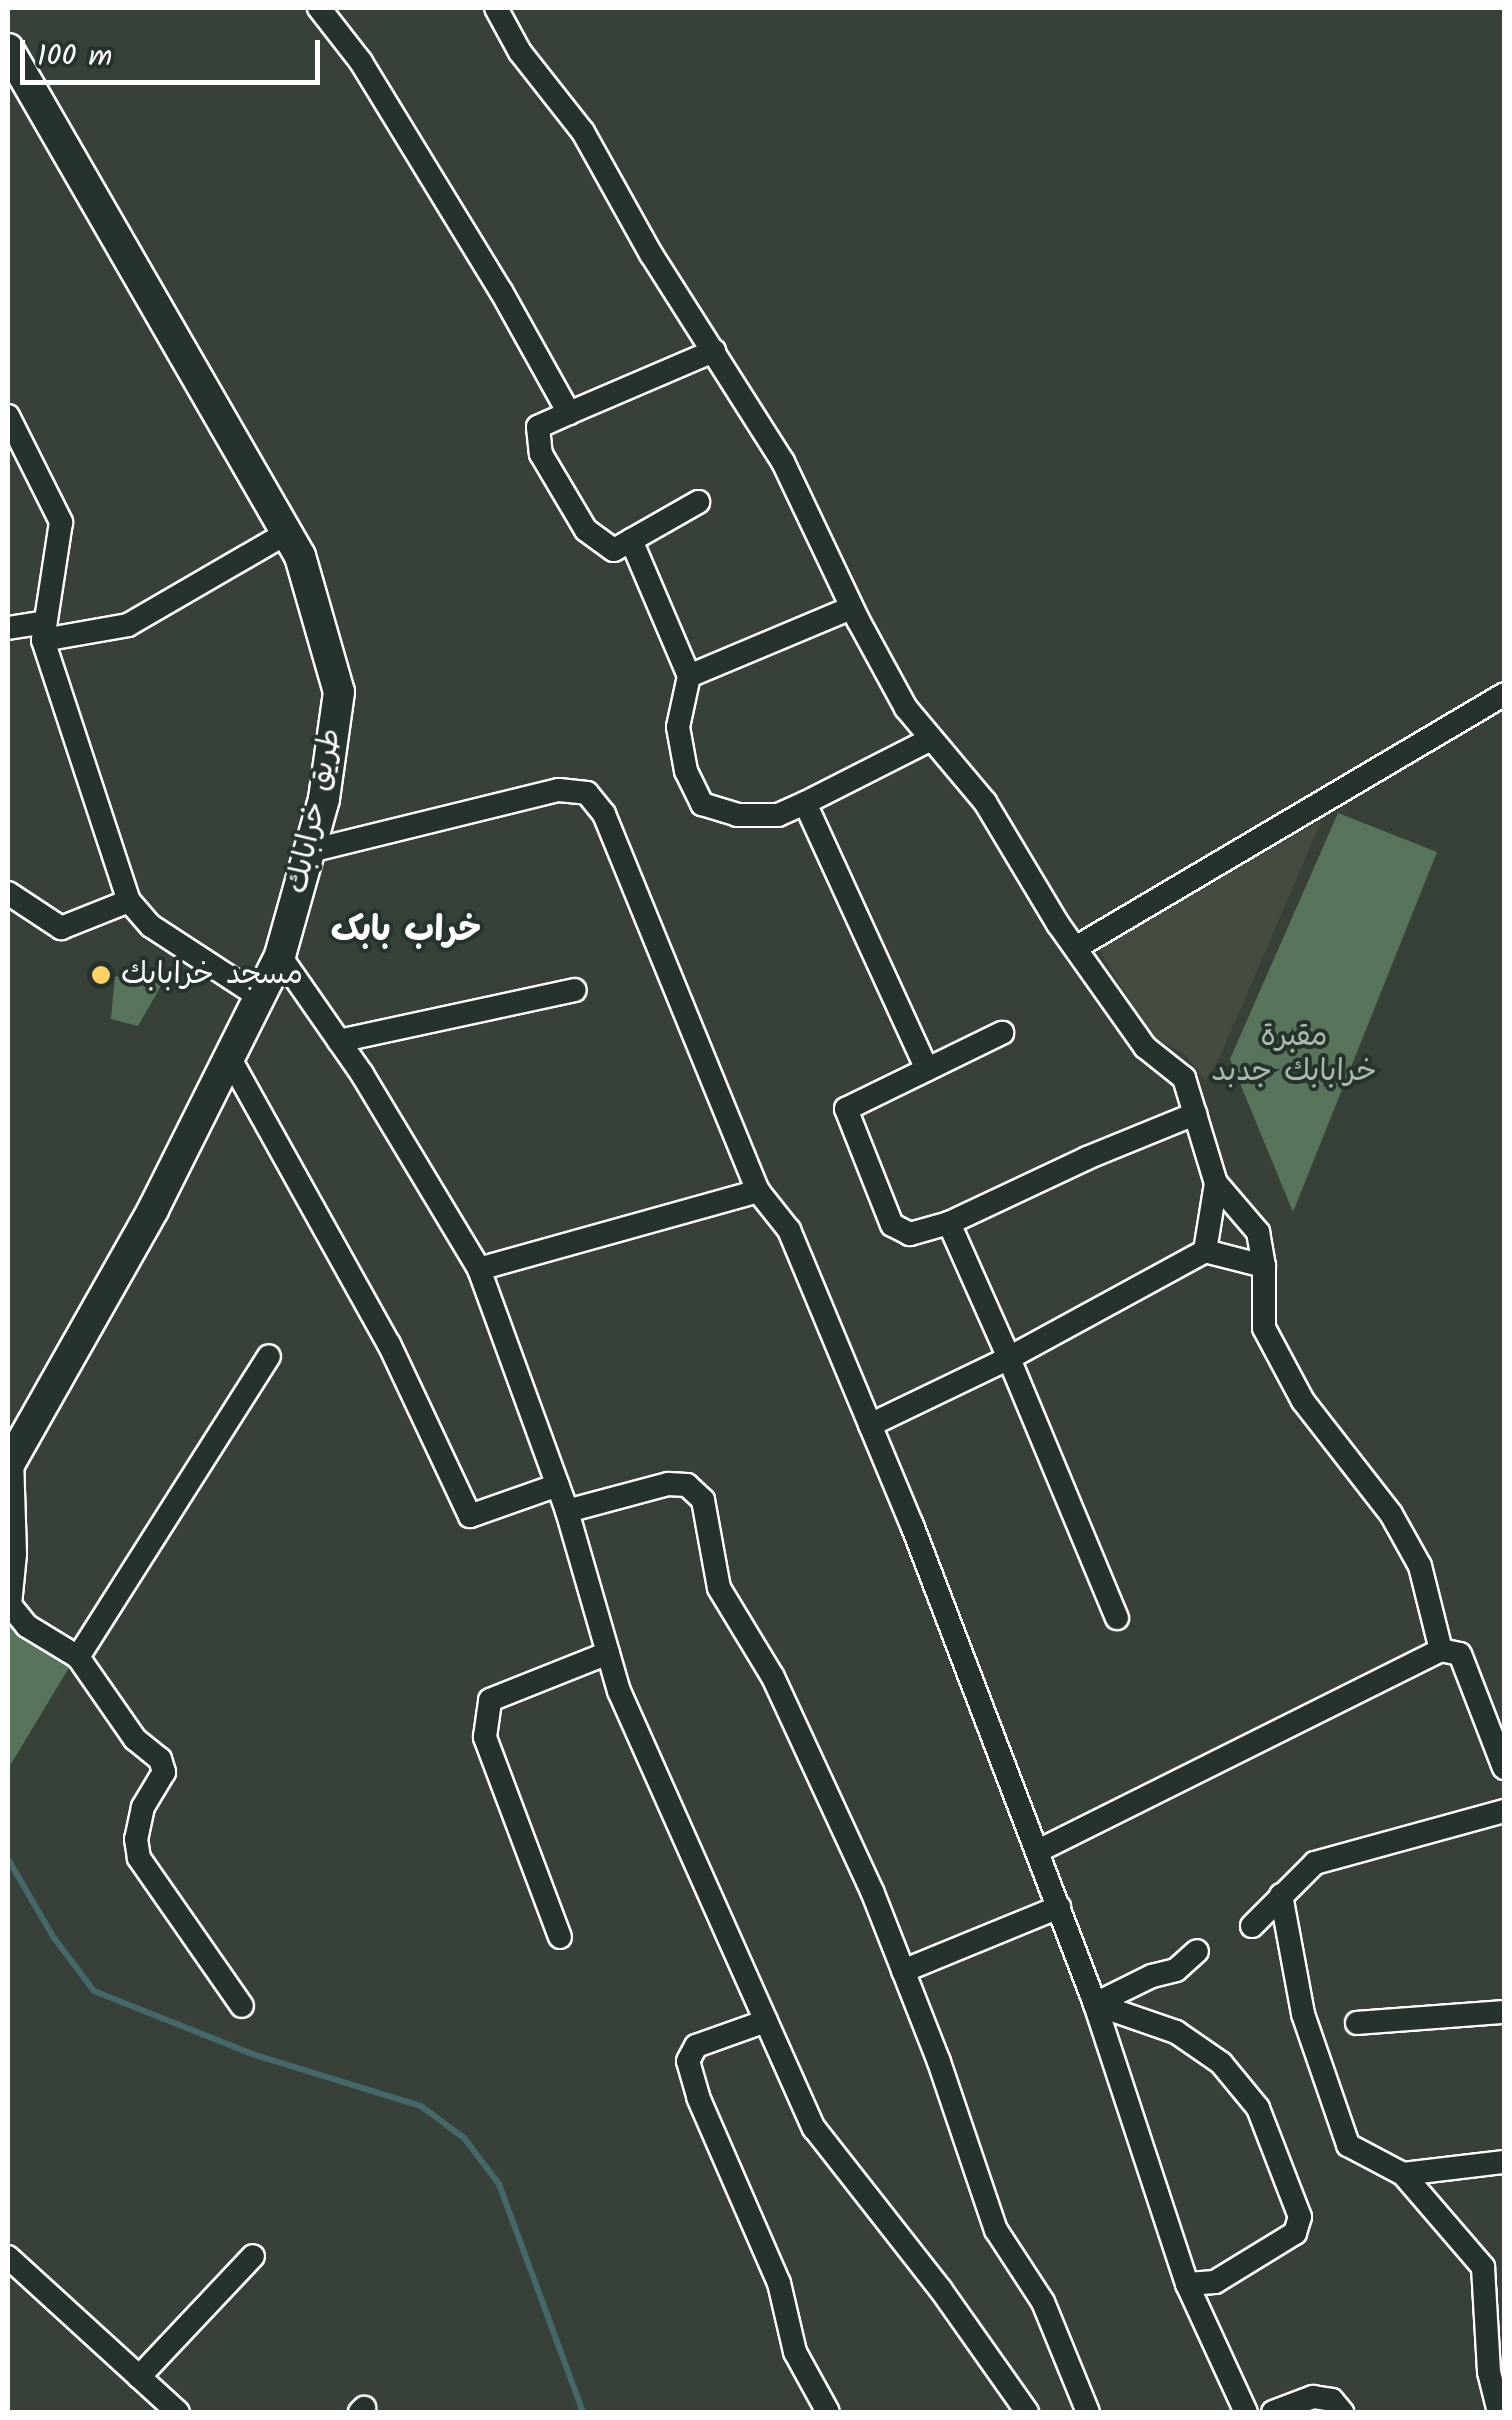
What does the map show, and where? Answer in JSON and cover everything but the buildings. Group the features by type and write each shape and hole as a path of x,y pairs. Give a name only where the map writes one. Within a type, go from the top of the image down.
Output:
{"main road":[{"name":"طريق خرابابك","path":"8,49 300,556 339,692 324,800 280,956 153,1210 10,1462"}],"street":[{"path":"320,8 371,78 501,291 569,413"},
{"path":"496,8 520,52 582,132 651,254 782,462 852,608 906,708 929,740 986,802 1058,924 1146,1046 1184,1078 1216,1183 1258,1232 1264,1266 1264,1328 1303,1401 1391,1514 1420,1566 1441,1650"},
{"path":"698,502 614,550 586,530 541,454 538,428 714,352"},
{"path":"8,416 61,522 45,631 130,900 151,926 260,998"},
{"path":"8,628 45,631 128,625 287,532"},
{"path":"631,540 688,676 678,727 686,771 702,804 737,815 778,815 929,740"},
{"path":"688,676 852,608"},
{"path":"1077,947 1504,694"},
{"path":"310,851 559,790 587,793 604,814 758,1191 789,1230 870,1425 1038,1850 1187,2284 1246,2412"},
{"path":"806,803 927,1069"},
{"path":"8,893 61,928 130,900"},
{"path":"280,956 339,1041 480,1270 567,1511 619,1691 814,2128 940,2290 1027,2412"},
{"path":"339,1041 574,990"},
{"path":"1002,1033 846,1109 892,1225 910,1234 949,1223 1087,1158 1195,1114"},
{"path":"230,1057 389,1344 470,1516 558,1485"},
{"path":"1204,1251 1216,1183"},
{"path":"480,1270 758,1191"},
{"path":"949,1223 1117,1618"},
{"path":"870,1425 1009,1358 1204,1251 1264,1266"},
{"path":"78,1657 269,1356"},
{"path":"10,1462 15,1554 10,1605 27,1626 78,1657 135,1739 160,1760 164,1772 143,1806 136,1838 139,1858 242,2006"},
{"path":"567,1511 668,1484 688,1485 702,1500 719,1588 773,1677 872,1891 996,2230 1043,2302 1088,2412"},
{"path":"1038,1850 1441,1650 1460,1654 1504,1768"},
{"path":"560,1937 485,1737 490,1700 608,1653"},
{"path":"1252,1926 1315,1863 1504,1811"},
{"path":"1280,1896 1303,2014 1348,2145 1402,2174 1483,2267 1489,2372 1499,2412"},
{"path":"903,1970 1059,1907"},
{"path":"1094,2004 1152,1976 1176,1970 1198,1951"},
{"path":"1094,2004 1176,2032 1221,2063 1258,2108 1300,2217 1296,2233 1216,2282 1187,2284"},
{"path":"1358,2022 1504,2012"},
{"path":"766,2021 696,2046 688,2061 698,2097 779,2283 795,2352 828,2412"},
{"path":"1402,2174 1504,2162"},
{"path":"139,2377 253,2256"},
{"path":"8,2257 178,2412"},
{"path":"1273,2412 1313,2397 1332,2400 1342,2412"}],"shaded area":[{"path":"1322,820 1218,1061 1205,1081 1186,1055 1152,1037 1098,948"}],"green space":[{"name":"مقبرة خرابابك جدبد","path":"1338,813 1437,852 1293,1212 1230,1059"},
{"path":"115,976 162,984 138,1026 111,1019"},
{"path":"8,1621 73,1661 8,1769"}],"waterway":[{"path":"8,1859 54,1938 94,1991 252,2054 421,2106 464,2138 499,2184 583,2412"}],"place":[{"name":"مسجد خرابابك","path":"101,975"}],"district":[{"name":"خراب بابک","path":"406,931"}]}
